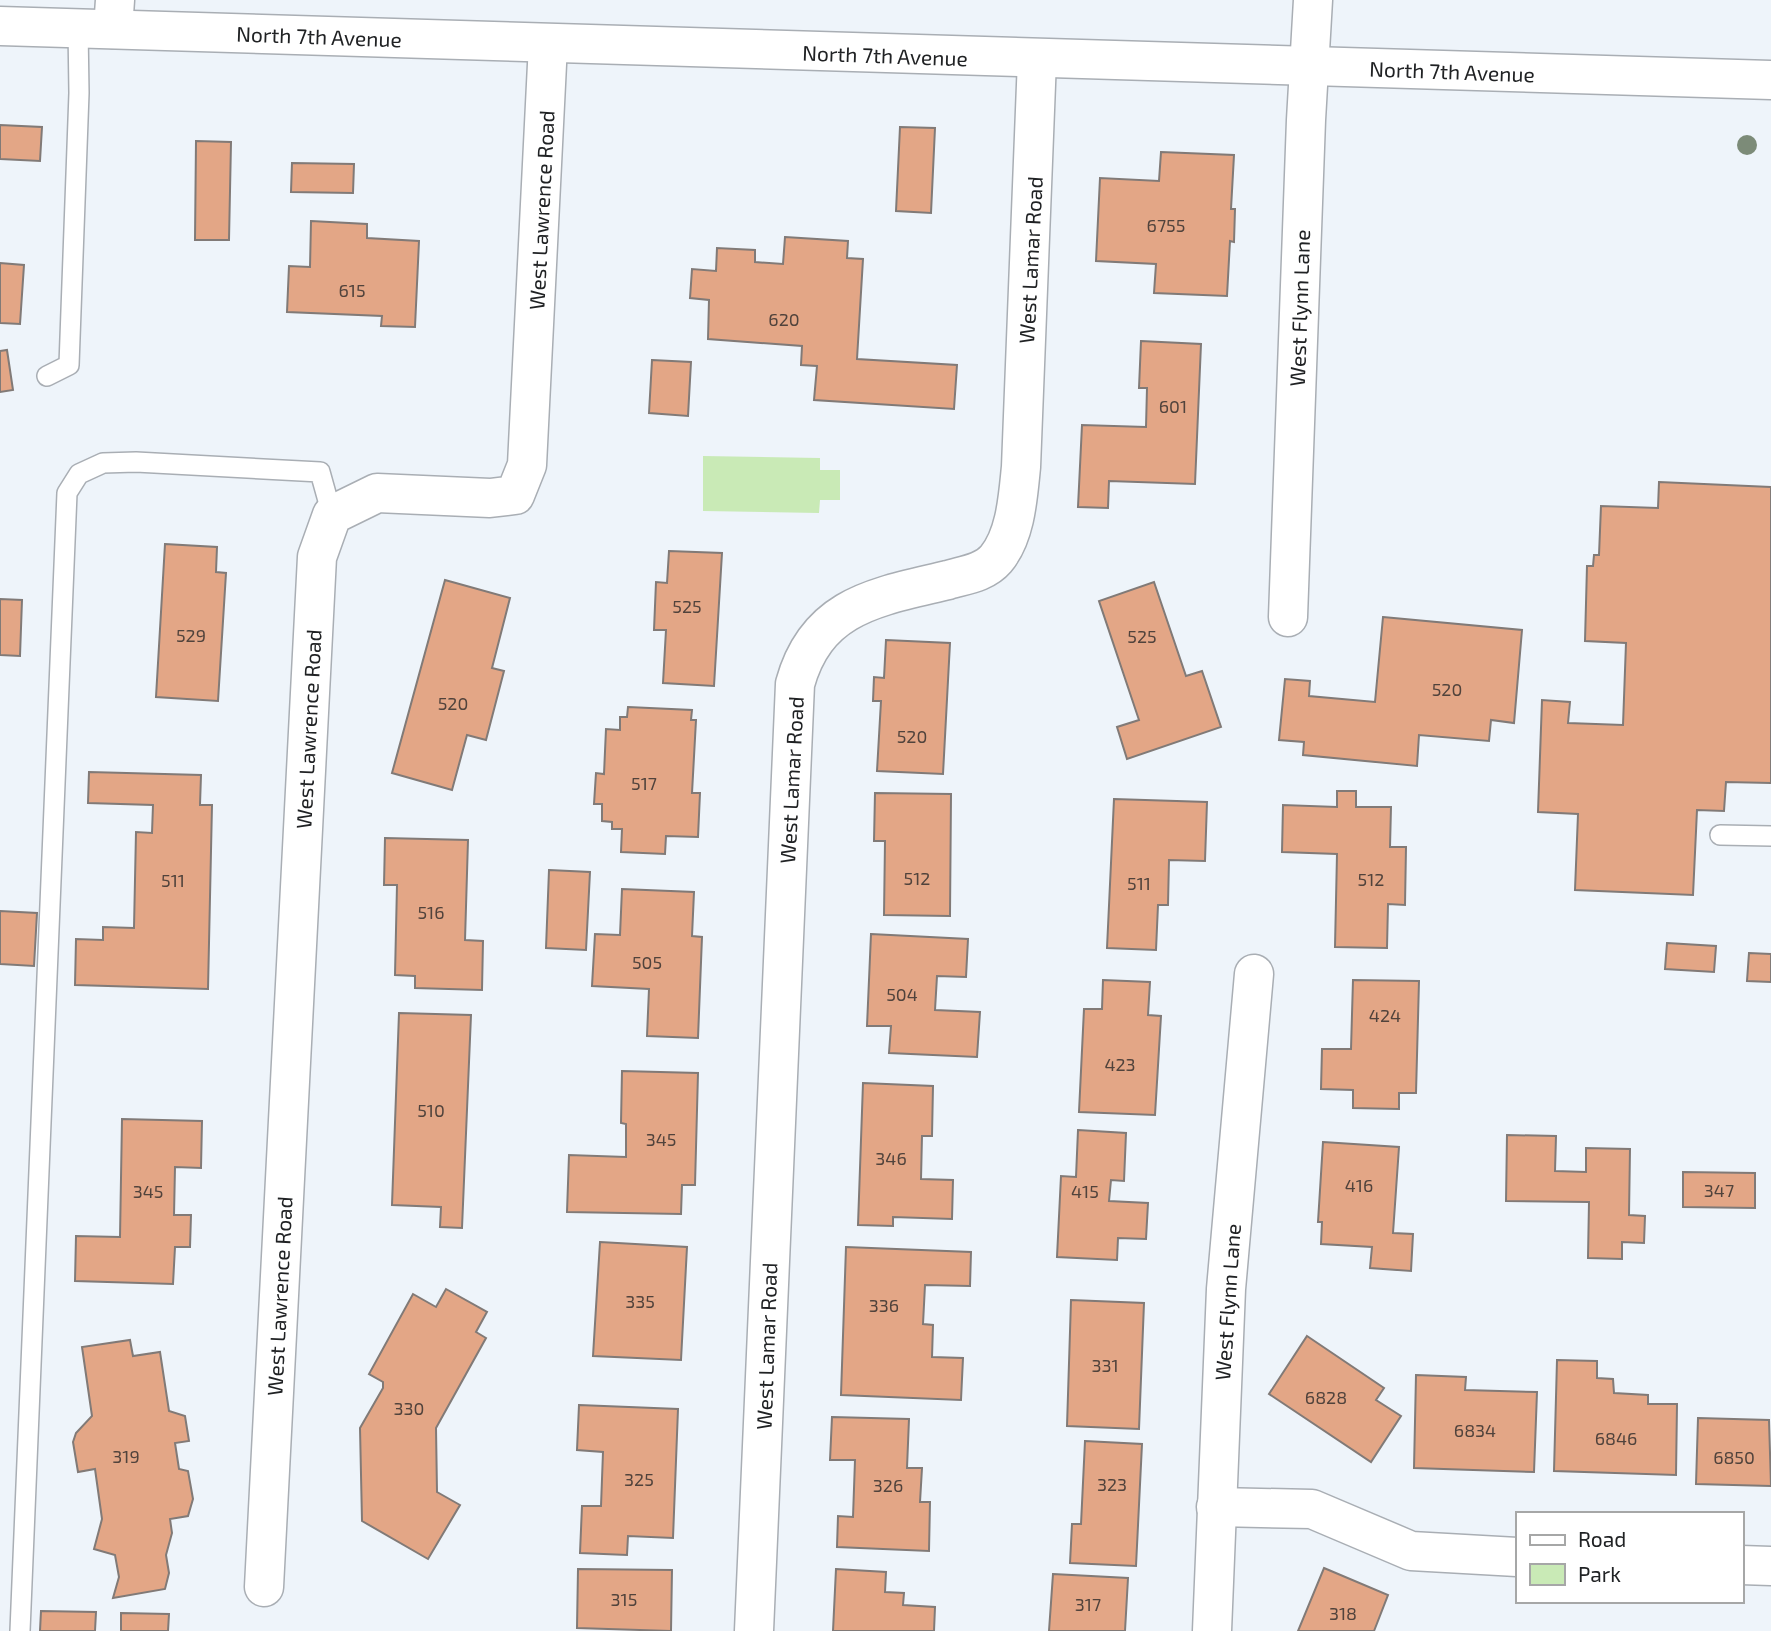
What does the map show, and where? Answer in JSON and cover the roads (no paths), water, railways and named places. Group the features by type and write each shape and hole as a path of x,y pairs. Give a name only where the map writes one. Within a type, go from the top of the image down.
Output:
{"street":[{"name":"West Flynn Lane","path":"1288,617 1313,0"},
{"name":"North 7th Avenue","path":"0,26 102,19 548,44 1771,80"},
{"name":"West Lawrence Road","path":"264,1587 317,557 332,515 377,492 490,498 515,495 527,465 548,44"},
{"name":"West Lamar Road","path":"754,1631 795,684 814,641 841,614 873,598 986,568 998,557 1011,529 1021,467 1037,59"},
{"name":"West Flynn Lane","path":"1212,1631 1226,1289 1254,974"},
{"path":"1216,1507 1312,1509 1411,1551 1516,1558"},
{"path":"1743,1565 1771,1566"}],"lane":[{"path":"47,376 69,365 79,93 102,19"},
{"path":"20,1631 67,493 79,474 103,463 136,462 320,472 332,515"},
{"path":"1720,835 1771,836"}]}
